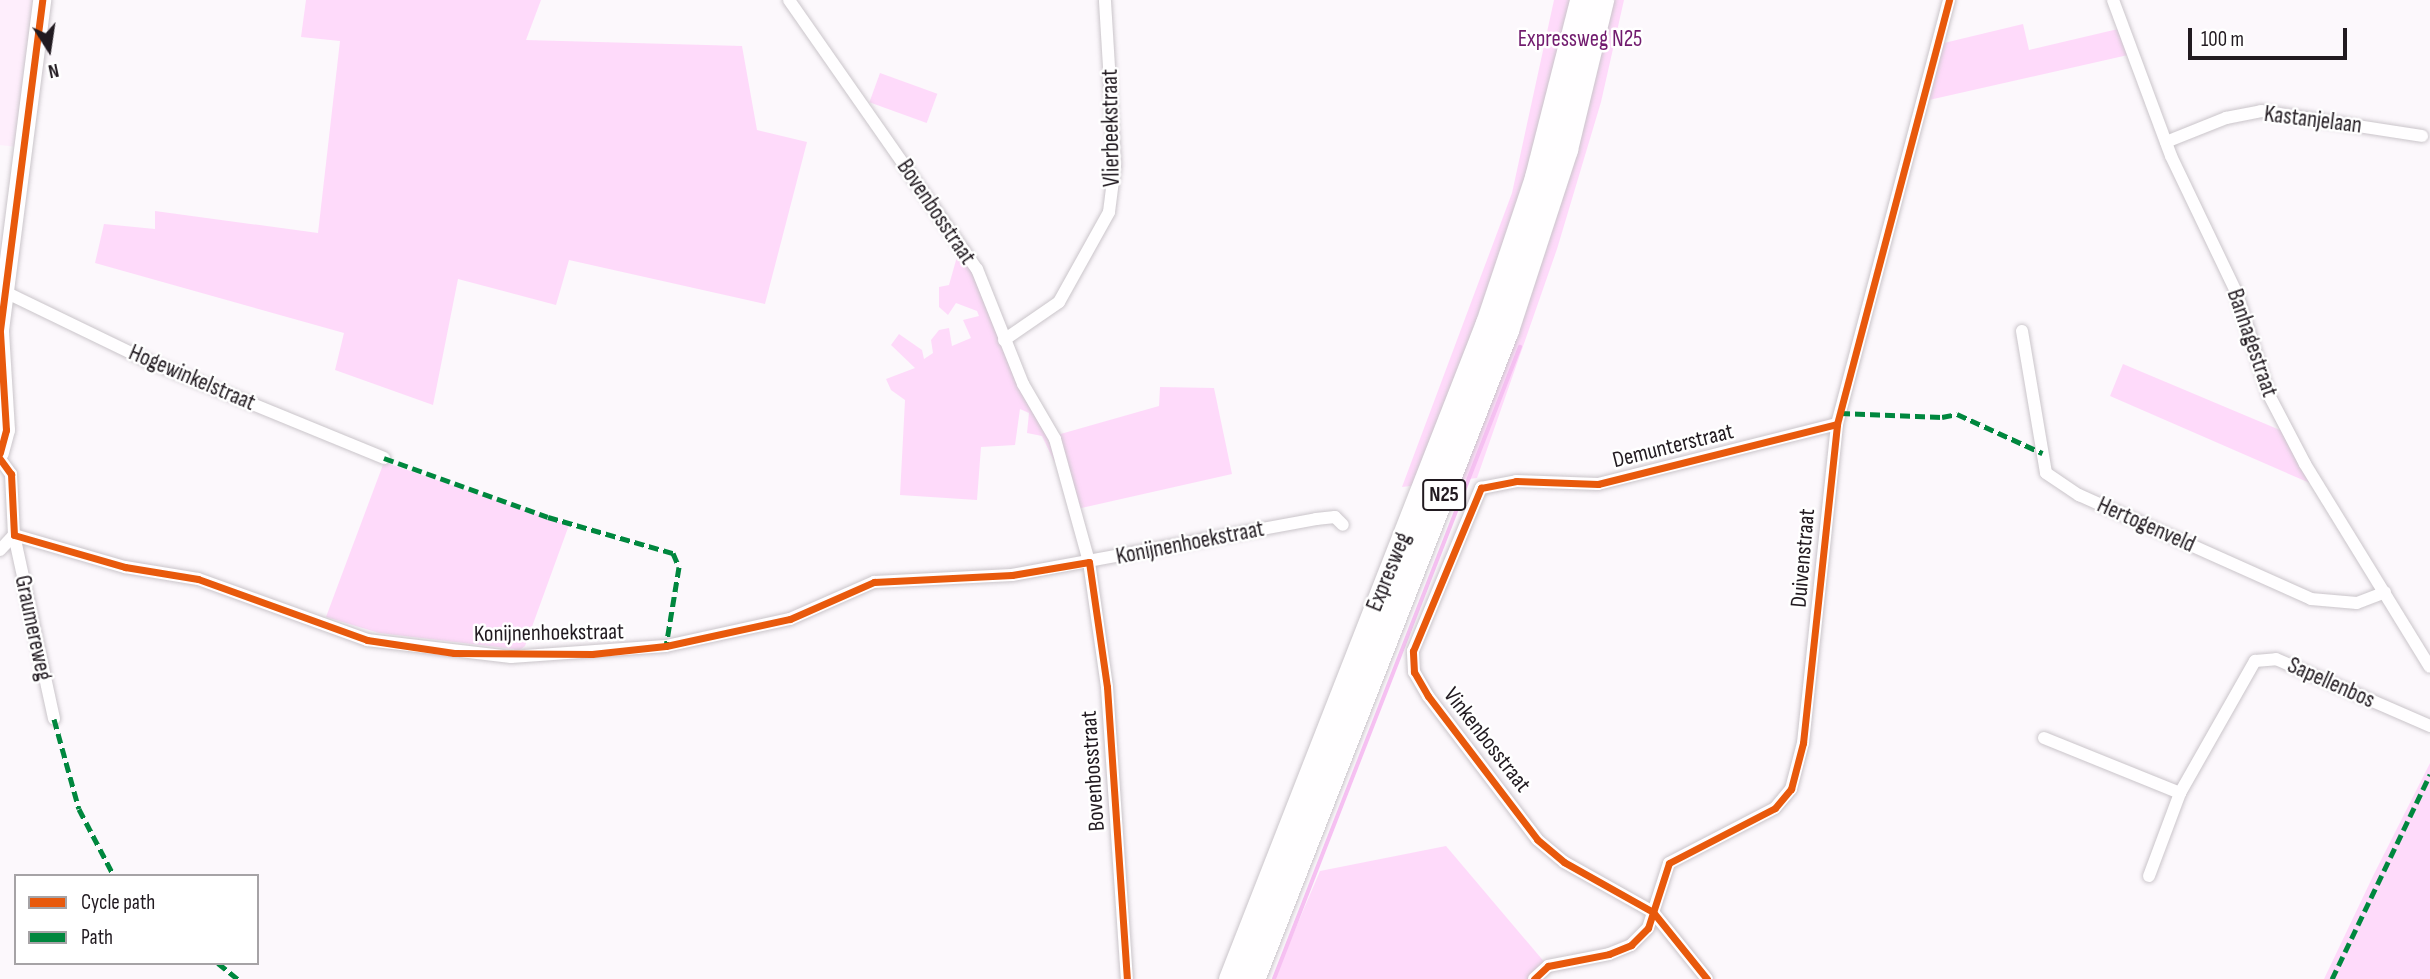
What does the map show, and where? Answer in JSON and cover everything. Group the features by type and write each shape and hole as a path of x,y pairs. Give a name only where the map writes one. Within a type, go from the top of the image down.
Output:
{"highway":[{"name":"Expresweg","path":"1230,979 1487,323 1536,177 1581,0"},
{"name":"Expresweg","path":"1253,979 1507,330 1566,149 1602,0"}],"street":[{"path":"0,453 6,430 0,331 3,290 42,0"},
{"name":"Bovenbosstraat","path":"789,0 976,269 1023,384 1055,439 1089,562 1107,687 1127,979"},
{"name":"Vlierbeekstraat","path":"1004,340 1063,296 1109,212 1115,165 1105,0"},
{"name":"Duivenstraat","path":"1534,979 1548,966 1631,945 1648,928 1669,863 1775,808 1796,775 1837,424 1950,0"},
{"name":"Banhagestraat","path":"2113,0 2166,142 2237,294 2269,395 2287,433 2430,667"},
{"name":"Kastanjelaan","path":"2166,142 2226,118 2261,111 2422,136"},
{"name":"Hogewinkelstraat","path":"3,290 173,371 384,458"},
{"name":"Hertogenveld","path":"2022,331 2046,473 2088,500 2311,599 2357,603 2385,592"},
{"name":"Demunterstraat","path":"1516,481 1598,484 1837,424"},
{"name":"Graumereweg","path":"0,459 11,474 14,536 54,719"},
{"name":"Vinkenbosstraat","path":"1516,481 1481,488 1474,499 1413,651 1414,672 1550,852 1653,912 1707,979"},
{"name":"Konijnenhoekstraat","path":"14,536 125,567 198,579 367,640 511,657 666,646 790,619 874,582 1012,575 1315,519 1335,517 1343,526"},
{"path":"0,550 14,536"},
{"name":"Sapellenbos","path":"2149,876 2180,793 2245,674 2265,657 2430,726"},
{"path":"2044,738 2180,793"}],"shaded area":[{"path":"0,0 33,0 16,147 0,145"}],"green space":[{"path":"306,0 541,0 526,40 742,46 757,130 807,142 765,304 569,260 556,305 458,279 433,405 335,370 344,333 95,263 104,224 155,229 155,211 318,233 340,41 301,37"},
{"name":"Expressweg N25","path":"1554,0 1624,0 1601,102 1557,249 1477,478 1402,487 1512,193"},
{"path":"2023,24 2029,50 2118,29 2128,55 1929,100 1944,43"},
{"path":"880,73 937,94 927,123 869,102"},
{"path":"960,246 1023,384 1057,435 1159,406 1160,387 1214,388 1232,474 1077,509 1061,460 1054,461 1042,436 1027,433 1029,413 1020,409 1015,445 981,447 977,500 900,495 905,400 891,390 886,379 915,368 891,345 899,334 922,350 924,359 933,353 931,340 939,330 949,328 952,346 971,338 963,320 979,316 977,311 956,303 948,315 939,307 939,287 949,285"},
{"path":"2123,364 2287,433 2319,487 2110,396"},
{"path":"384,462 569,525 525,646 516,653 514,649 379,633 326,617"},
{"path":"2430,763 2430,979 2324,979 2374,874"},
{"path":"1446,846 1546,964 1530,979 1274,979 1320,871"}],"waterway":[{"path":"1274,979 1520,347"}],"marked path":[{"path":"1840,413 1942,417 1957,414 2042,453"},
{"path":"384,458 548,517 673,553 679,567 666,646"},
{"path":"54,719 79,809 113,874"},
{"path":"2332,979 2430,774"},
{"path":"220,965 238,979"}],"cycle path":[{"path":"0,330 42,0"},
{"path":"1534,979 1548,966 1609,954 1631,945 1648,928 1669,863 1775,808 1791,789 1803,743 1837,424 1949,0"},
{"path":"0,332 6,430 0,453"},
{"path":"1707,979 1653,912 1564,862 1537,839 1428,696 1414,672 1413,651 1481,488 1516,481 1598,484 1837,424"},
{"path":"0,459 11,474 14,535 125,567 198,579 367,640 454,653 592,654 666,646 790,619 874,582 1012,575 1089,562 1107,687 1127,979"}]}
